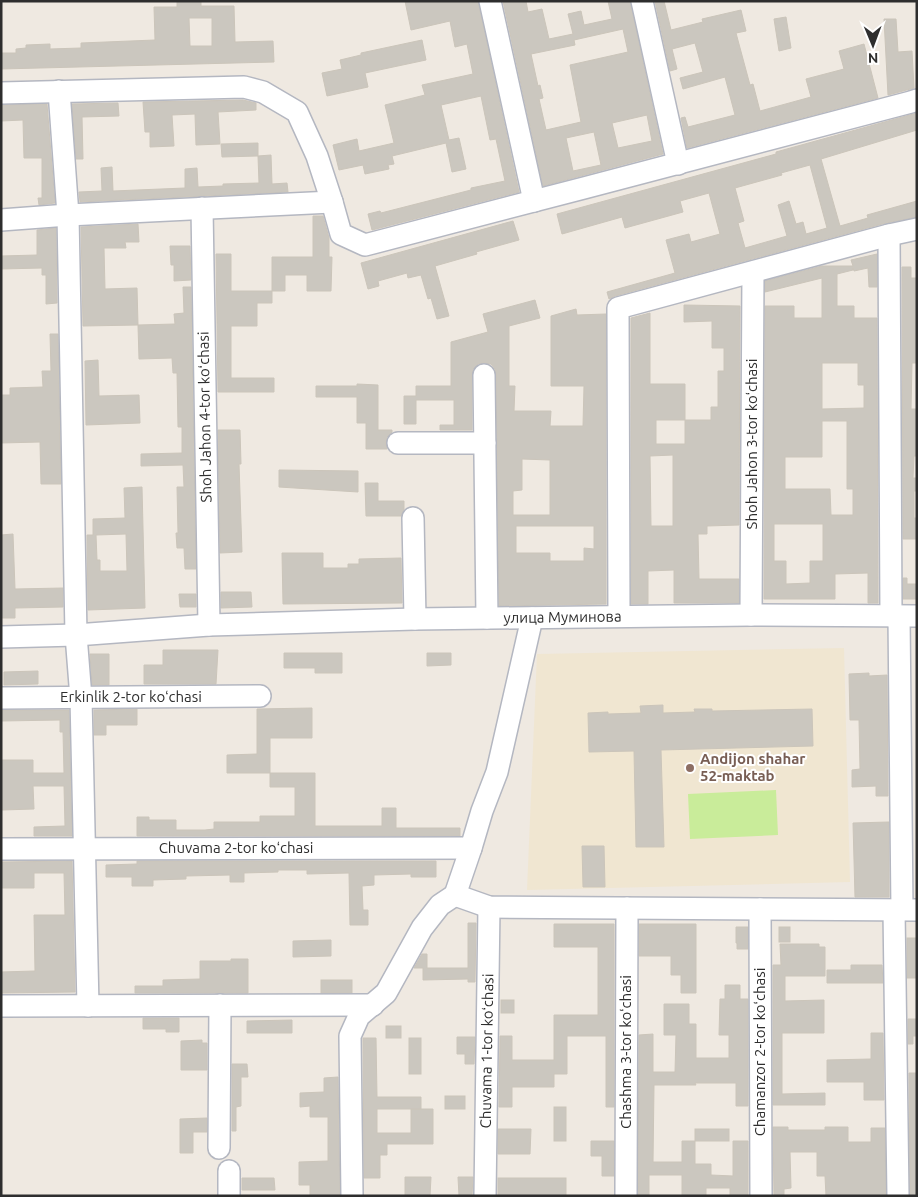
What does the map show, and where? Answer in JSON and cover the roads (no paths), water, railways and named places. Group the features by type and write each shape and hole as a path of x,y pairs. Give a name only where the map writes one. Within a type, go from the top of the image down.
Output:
{"street":[{"path":"490,1 534,201"},
{"path":"642,1 678,164"},
{"path":"1,93 244,87 263,92 297,112 317,156 340,234 365,245 917,100"},
{"path":"59,91 68,215 76,635 81,698 88,1006"},
{"path":"1,220 332,202"},
{"name":"Shoh Jahon 4-tor koʻchasi","path":"202,208 209,625"},
{"path":"619,616 618,308 917,229"},
{"path":"889,235 902,616 904,910 898,1196"},
{"name":"Shoh Jahon 3-tor koʻchasi","path":"751,616 753,272"},
{"path":"484,375 487,618"},
{"path":"398,443 486,443"},
{"path":"413,518 414,619"},
{"name":"улица Муминова","path":"1,637 76,635 209,625 414,619 619,616 902,616"},
{"path":"352,1196 350,1036 359,1016 386,993 422,928 440,905 455,895 482,811 498,772 532,618"},
{"name":"Erkinlik 2-tor koʻchasi","path":"1,698 260,696"},
{"name":"Chuvama 2-tor koʻchasi","path":"1,849 471,848"},
{"path":"455,895 489,906 904,910"},
{"name":"Chuvama 1-tor koʻchasi","path":"485,1196 489,906"},
{"name":"Chashma 3-tor koʻchasi","path":"626,1196 627,908"},
{"name":"Chamanzor 2-tor koʻchasi","path":"760,909 760,1196"},
{"path":"219,1148 220,1005"},
{"path":"1,1006 373,1005"},
{"path":"229,1171 229,1196"}],"place":[{"name":"Andijon shahar 52-maktab","path":"690,768"}]}
